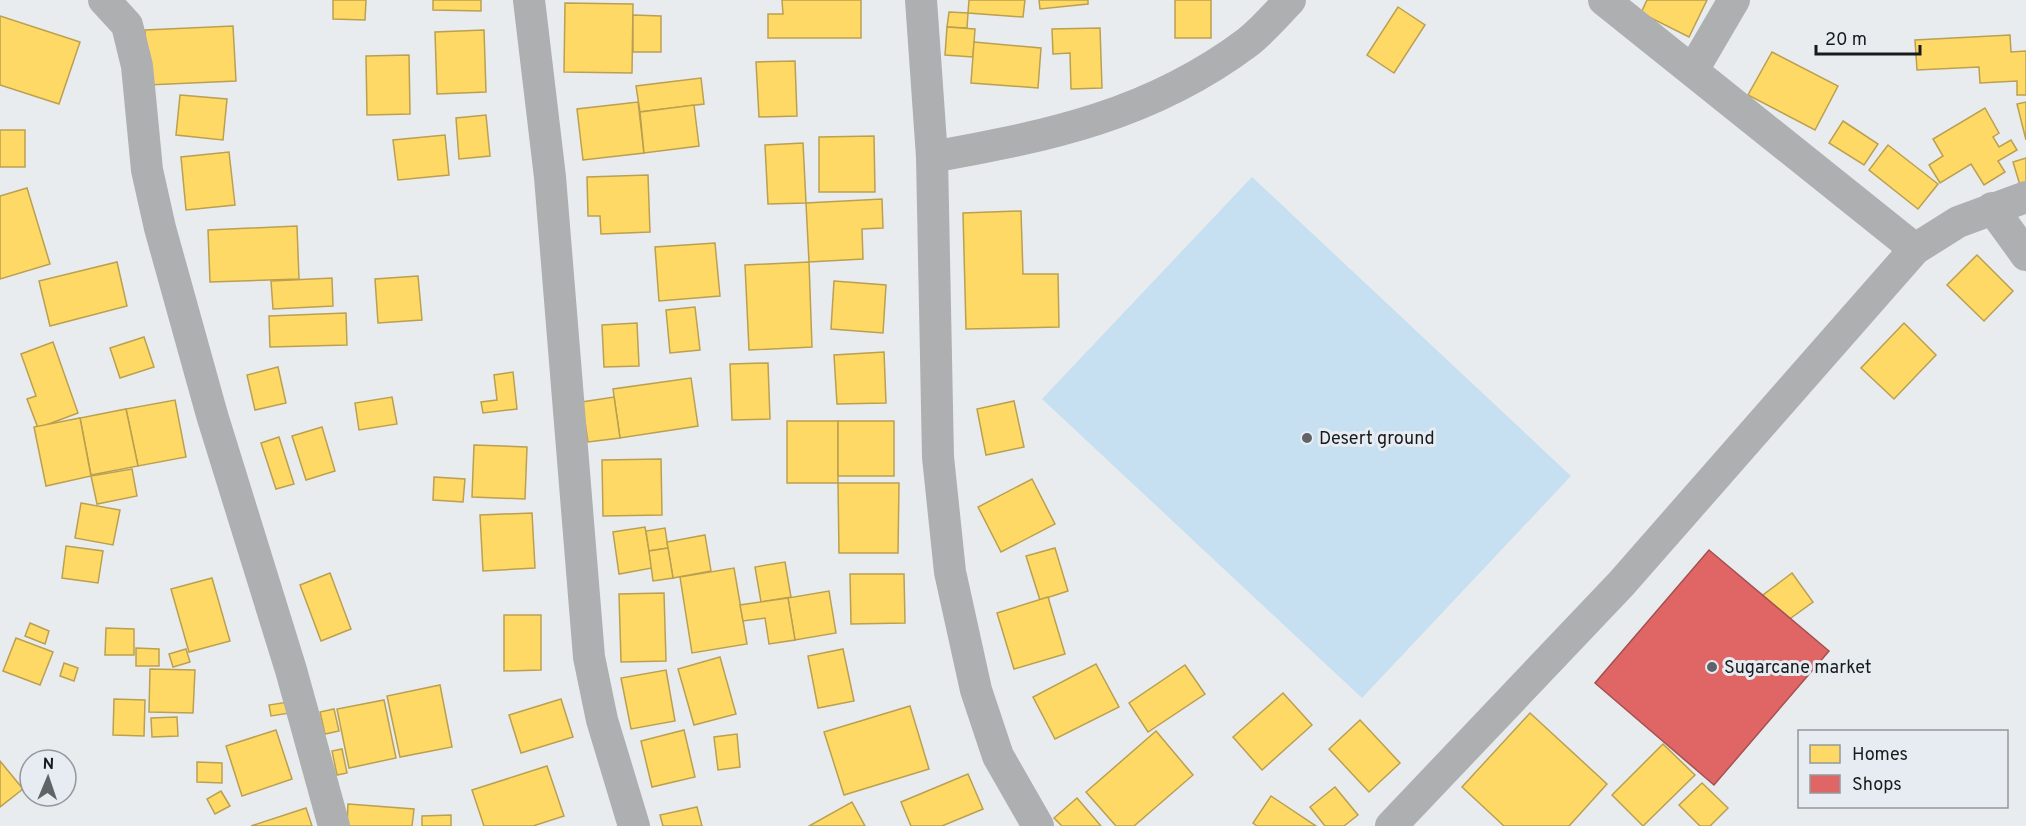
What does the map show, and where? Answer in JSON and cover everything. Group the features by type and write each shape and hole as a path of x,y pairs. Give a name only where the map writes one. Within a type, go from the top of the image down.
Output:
{"street":[{"path":"104,0 127,25 137,66 147,170 160,228 212,415 291,670 334,826"},
{"path":"530,0 550,177 589,657 602,720 634,826"},
{"path":"921,0 932,157 938,457 950,572 976,690 998,756 1038,826"},
{"path":"932,157 1031,140 1118,114 1186,82 1249,41 1290,0"},
{"path":"1604,0 1916,249"},
{"path":"1693,70 1734,0"},
{"path":"1391,826 1621,584 1916,249 1958,222 2026,197"},
{"path":"1992,208 2026,255"}],"shaded area":[{"name":"Desert ground","path":"1252,177 1571,476 1362,698 1042,399"}],"building: Homes":[{"path":"333,0 366,0 365,20 333,19"},
{"path":"433,0 481,0 481,11 433,10"},
{"path":"782,0 861,0 861,38 768,38 768,14 783,14"},
{"path":"969,0 1025,0 1023,17 968,13"},
{"path":"1039,0 1088,0 1088,4 1040,9"},
{"path":"1175,0 1211,0 1211,38 1175,38"},
{"path":"1647,0 1707,0 1689,37 1641,13"},
{"path":"565,3 633,4 632,73 564,72"},
{"path":"1398,7 1425,25 1394,73 1367,55"},
{"path":"949,12 968,13 967,28 947,27"},
{"path":"633,15 661,16 661,52 633,52"},
{"path":"0,16 80,42 59,104 0,85"},
{"path":"233,26 236,81 147,85 145,30"},
{"path":"947,27 975,29 973,57 945,55"},
{"path":"1100,28 1102,88 1071,89 1070,53 1053,54 1052,29"},
{"path":"484,30 486,92 437,94 435,32"},
{"path":"2010,35 2011,52 2026,51 2026,95 2017,95 2017,81 1980,83 1979,67 1917,70 1915,40"},
{"path":"974,42 1041,48 1038,88 971,83"},
{"path":"1772,52 1838,86 1815,130 1748,95"},
{"path":"409,55 410,114 367,115 366,56"},
{"path":"795,61 797,116 759,117 756,62"},
{"path":"701,78 704,104 640,112 636,86"},
{"path":"180,95 227,99 223,140 176,135"},
{"path":"638,102 644,153 583,160 577,109"},
{"path":"2026,102 2026,140 2017,104"},
{"path":"694,105 699,146 644,153 640,112"},
{"path":"1985,108 1999,133 1993,137 1999,147 2011,140 2017,150 1998,161 2005,172 1984,185 1971,164 1940,183 1929,165 1943,156 1933,139"},
{"path":"486,115 490,156 459,159 456,118"},
{"path":"1843,121 1878,144 1864,165 1829,143"},
{"path":"0,130 25,130 25,167 0,167"},
{"path":"445,135 449,175 398,180 393,140"},
{"path":"874,136 875,192 819,192 819,137"},
{"path":"803,143 806,203 768,204 765,145"},
{"path":"1888,145 1938,184 1918,209 1869,170"},
{"path":"229,152 235,205 186,210 181,157"},
{"path":"2026,158 2026,194 2023,195 2013,162"},
{"path":"648,175 650,232 601,234 600,216 588,216 587,177"},
{"path":"27,188 50,264 0,279 0,196"},
{"path":"882,199 883,228 862,229 863,259 809,262 806,203"},
{"path":"1021,211 1023,274 1058,274 1059,327 966,329 963,213"},
{"path":"297,226 299,279 210,282 208,230"},
{"path":"715,243 720,296 659,301 655,247"},
{"path":"1977,255 2013,291 1984,321 1947,285"},
{"path":"117,262 127,306 50,326 39,281"},
{"path":"809,262 812,347 749,350 745,265"},
{"path":"418,276 422,320 378,323 375,279"},
{"path":"332,278 333,306 273,309 271,281"},
{"path":"834,281 886,285 883,333 831,329"},
{"path":"695,307 700,350 670,353 666,310"},
{"path":"346,313 347,345 270,347 269,316"},
{"path":"637,323 639,366 604,367 602,325"},
{"path":"1904,323 1936,355 1894,399 1861,368"},
{"path":"144,337 154,367 120,378 110,348"},
{"path":"53,342 78,413 38,428 27,399 36,396 21,354"},
{"path":"884,352 886,403 837,404 834,355"},
{"path":"768,363 770,419 732,420 730,364"},
{"path":"278,367 286,403 255,410 247,375"},
{"path":"513,372 517,409 483,413 481,402 497,400 494,375"},
{"path":"691,378 698,426 620,438 613,389"},
{"path":"392,397 397,424 359,430 355,403"},
{"path":"614,397 620,438 588,442 582,402"},
{"path":"175,400 186,457 138,466 126,409"},
{"path":"1014,401 1024,447 986,455 977,409"},
{"path":"126,409 138,466 91,475 80,418"},
{"path":"80,418 91,476 46,486 34,427"},
{"path":"787,421 838,421 838,483 787,483"},
{"path":"838,421 894,421 894,476 838,476"},
{"path":"322,427 335,471 306,480 292,436"},
{"path":"279,437 294,484 276,489 261,443"},
{"path":"474,445 527,447 525,499 472,497"},
{"path":"661,459 662,515 603,516 602,460"},
{"path":"132,469 137,496 97,504 91,476"},
{"path":"434,477 465,479 463,502 433,500"},
{"path":"1032,479 1055,524 1001,552 978,507"},
{"path":"838,483 899,483 898,553 839,553"},
{"path":"81,503 120,510 113,545 75,538"},
{"path":"532,513 535,568 483,571 480,515"},
{"path":"645,527 652,568 619,574 613,532"},
{"path":"665,528 668,548 649,551 646,531"},
{"path":"705,535 711,571 673,578 667,542"},
{"path":"66,546 103,551 98,583 62,578"},
{"path":"668,548 673,578 653,581 649,551"},
{"path":"1055,548 1068,591 1040,600 1026,556"},
{"path":"785,562 791,597 761,602 755,567"},
{"path":"734,568 747,644 692,653 680,577"},
{"path":"330,573 351,629 321,641 300,585"},
{"path":"1792,573 1813,602 1784,623 1763,595"},
{"path":"850,574 904,574 905,623 851,624"},
{"path":"212,578 230,641 189,652 171,589"},
{"path":"829,591 836,633 795,640 788,598"},
{"path":"664,593 666,661 621,662 619,594"},
{"path":"1048,597 1065,654 1014,669 997,613"},
{"path":"788,598 795,640 769,644 765,618 743,621 740,605"},
{"path":"504,615 541,615 541,670 504,671"},
{"path":"30,623 49,631 45,644 25,636"},
{"path":"106,628 134,629 134,655 105,655"},
{"path":"16,638 53,652 40,685 3,671"},
{"path":"136,648 159,649 159,666 136,666"},
{"path":"186,649 190,662 173,667 169,654"},
{"path":"843,649 854,701 818,708 808,656"},
{"path":"720,657 736,714 694,725 678,669"},
{"path":"64,663 78,668 74,681 60,676"},
{"path":"1096,664 1119,707 1055,739 1033,697"},
{"path":"1185,665 1205,694 1148,732 1129,703"},
{"path":"150,669 195,670 193,713 149,712"},
{"path":"666,670 675,721 631,729 621,678"},
{"path":"440,685 452,747 400,757 387,696"},
{"path":"1283,693 1312,725 1262,770 1233,737"},
{"path":"114,699 145,700 144,736 113,735"},
{"path":"561,699 573,737 521,753 509,715"},
{"path":"384,700 396,758 349,768 337,709"},
{"path":"288,702 290,713 271,716 269,705"},
{"path":"910,706 929,769 844,795 824,732"},
{"path":"334,709 339,731 325,734 320,712"},
{"path":"1530,713 1607,784 1569,826 1504,826 1462,787"},
{"path":"177,717 178,736 152,737 151,718"},
{"path":"1360,720 1400,763 1369,792 1329,749"},
{"path":"276,730 292,779 242,796 226,746"},
{"path":"684,730 695,777 652,787 641,741"},
{"path":"1156,731 1193,775 1134,826 1116,826 1086,792"},
{"path":"737,734 740,767 718,770 714,737"},
{"path":"1663,744 1695,775 1643,826 1612,795"},
{"path":"342,749 347,773 337,775 332,751"},
{"path":"0,761 18,783 18,793 0,807"},
{"path":"197,762 222,763 222,783 197,782"},
{"path":"547,766 564,816 533,826 484,826 472,790"},
{"path":"968,774 983,809 942,826 911,826 901,802"},
{"path":"1702,783 1728,808 1710,826 1700,826 1679,805"},
{"path":"1335,787 1358,815 1344,826 1325,826 1310,807"},
{"path":"221,791 230,806 215,814 207,799"},
{"path":"1271,796 1316,826 1257,826 1253,823"},
{"path":"1077,798 1101,826 1062,826 1054,818"},
{"path":"852,802 865,826 809,826"},
{"path":"348,804 414,809 412,826 347,826"},
{"path":"697,807 702,826 663,826 660,815"},
{"path":"306,808 312,826 251,826"},
{"path":"451,815 451,826 422,826 422,816"}],"building: Shops":[{"name":"Sugarcane market","path":"1709,550 1829,651 1714,785 1595,683"}],"place":[{"name":"Desert ground","path":"1307,438"},
{"name":"Sugarcane market","path":"1712,667"}]}
